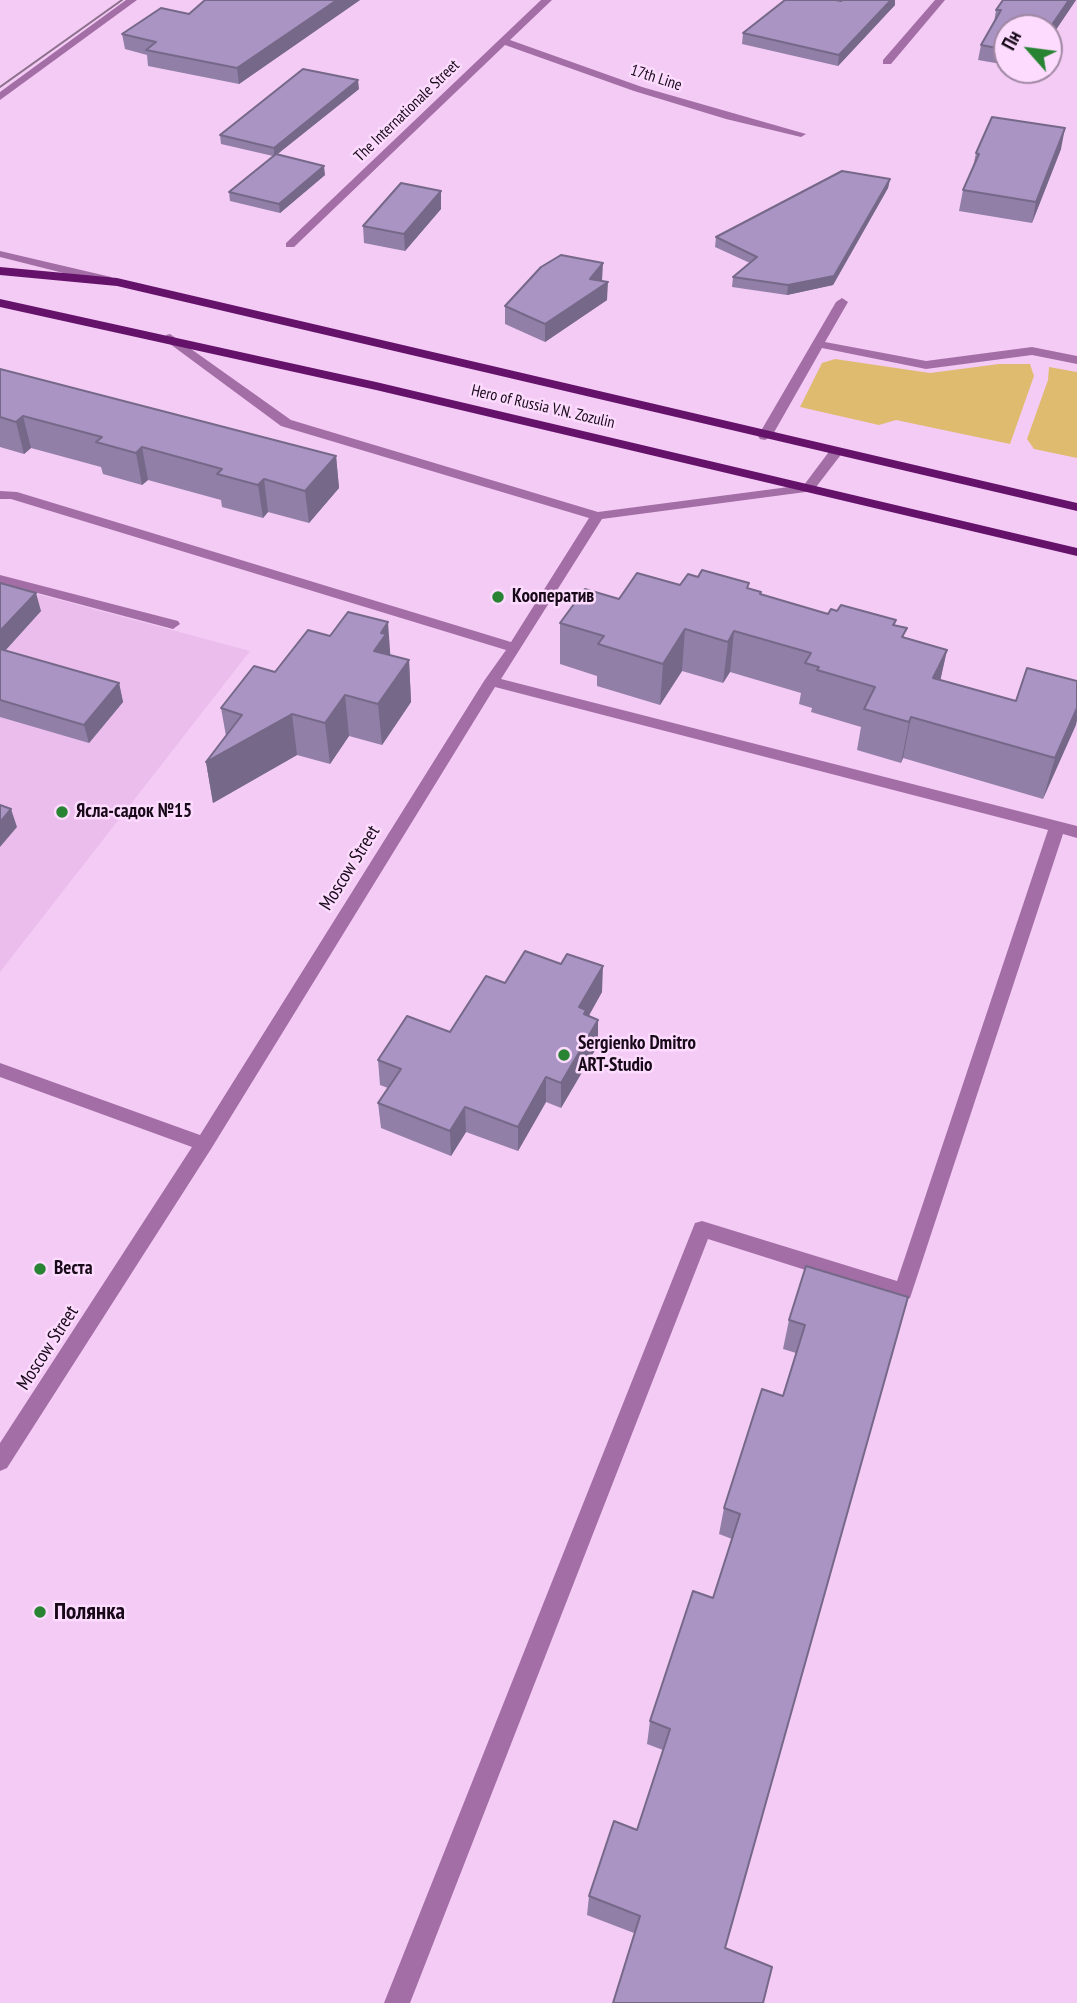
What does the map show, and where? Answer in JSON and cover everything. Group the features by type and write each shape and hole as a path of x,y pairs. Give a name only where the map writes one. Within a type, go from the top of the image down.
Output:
{"main road":[{"name":"Hero of Russia V.N. Zozulin","path":"0,271 117,282 1077,507"},
{"name":"Hero of Russia V.N. Zozulin","path":"0,303 170,338 1077,552"}],"street":[{"path":"0,97 132,0"},
{"name":"The Internationale Street","path":"290,246 547,0"},
{"path":"887,62 940,0"},
{"name":"17th Line","path":"503,41 638,89 730,117 801,134"},
{"path":"0,254 117,282"},
{"path":"765,436 842,302"},
{"path":"170,338 286,423 597,516 808,488 836,452"},
{"path":"819,344 926,365 1032,351 1077,360"},
{"path":"0,495 12,495 515,648"},
{"name":"Moscow Street","path":"0,1461 204,1144 491,681 515,648 597,516"},
{"path":"0,579 173,624"},
{"path":"397,2003 702,1229 903,1292 1067,829 491,681"},
{"path":"0,1070 204,1144"}],"shaded area":[{"path":"835,359 930,373 999,364 1030,364 1034,376 1010,444 896,420 879,425 800,407 822,363"},
{"path":"1049,367 1077,372 1077,458 1034,449 1027,439 1048,380"},
{"name":"Ясла-садок №15","path":"0,584 250,651 0,972"}],"building":[{"path":"205,0 337,0 237,68 146,50 156,42 122,34 161,8 189,14"},
{"path":"785,0 891,0 839,55 743,33"},
{"path":"1003,0 1069,0 1059,14 999,14 1001,10 996,10"},
{"path":"993,24 993,47 981,45"},
{"path":"303,69 358,80 274,148 220,135"},
{"path":"992,117 1065,128 1036,202 963,190"},
{"path":"276,154 324,166 279,204 229,192"},
{"path":"842,171 890,179 834,276 788,285 733,277 757,257 716,237"},
{"path":"401,183 441,191 404,234 363,226"},
{"path":"561,255 603,263 590,279 608,282 545,324 505,306 541,267"},
{"path":"0,369 336,456 305,491 264,479 258,485 217,474 222,469 142,447 136,453 96,442 102,437 23,416 16,422 0,417"},
{"path":"702,570 749,583 747,588 761,592 760,594 828,614 831,609 837,611 841,605 896,620 893,625 907,628 902,637 947,650 933,678 1016,701 1027,668 1077,681 1077,708 1055,758 911,717 909,722 864,709 875,687 817,670 819,667 805,663 811,653 734,631 728,642 685,629 663,664 598,644 604,636 560,623 585,589 619,599 637,573 680,585 688,574 698,577"},
{"path":"0,583 36,593 0,631"},
{"path":"348,612 388,622 381,633 386,634 374,651 409,660 378,704 345,695 325,723 292,714 206,762 242,715 221,708 254,666 275,672 308,630 330,636"},
{"path":"0,649 119,683 84,725 0,700"},
{"path":"0,805 11,809 0,822"},
{"path":"525,951 561,964 567,954 603,966 579,1007 586,1010 584,1014 598,1020 561,1083 546,1077 518,1127 465,1107 450,1131 378,1103 401,1069 378,1060 407,1016 450,1032 486,976 505,983"},
{"path":"806,1266 908,1297 725,1948 772,1967 763,2003 613,2003 640,1916 589,1896 614,1821 637,1830 670,1729 650,1721 693,1591 713,1598 740,1514 724,1508 762,1389 783,1396 805,1325 789,1320"}],"tram line":[{"path":"0,87 122,0"}],"place":[{"name":"Кооператив","path":"498,597"},
{"name":"Ясла-садок №15","path":"62,812"},
{"name":"Sergienko Dmitro ART-Studio","path":"564,1055"},
{"name":"Веста","path":"40,1269"},
{"name":"Полянка","path":"40,1612"}]}
